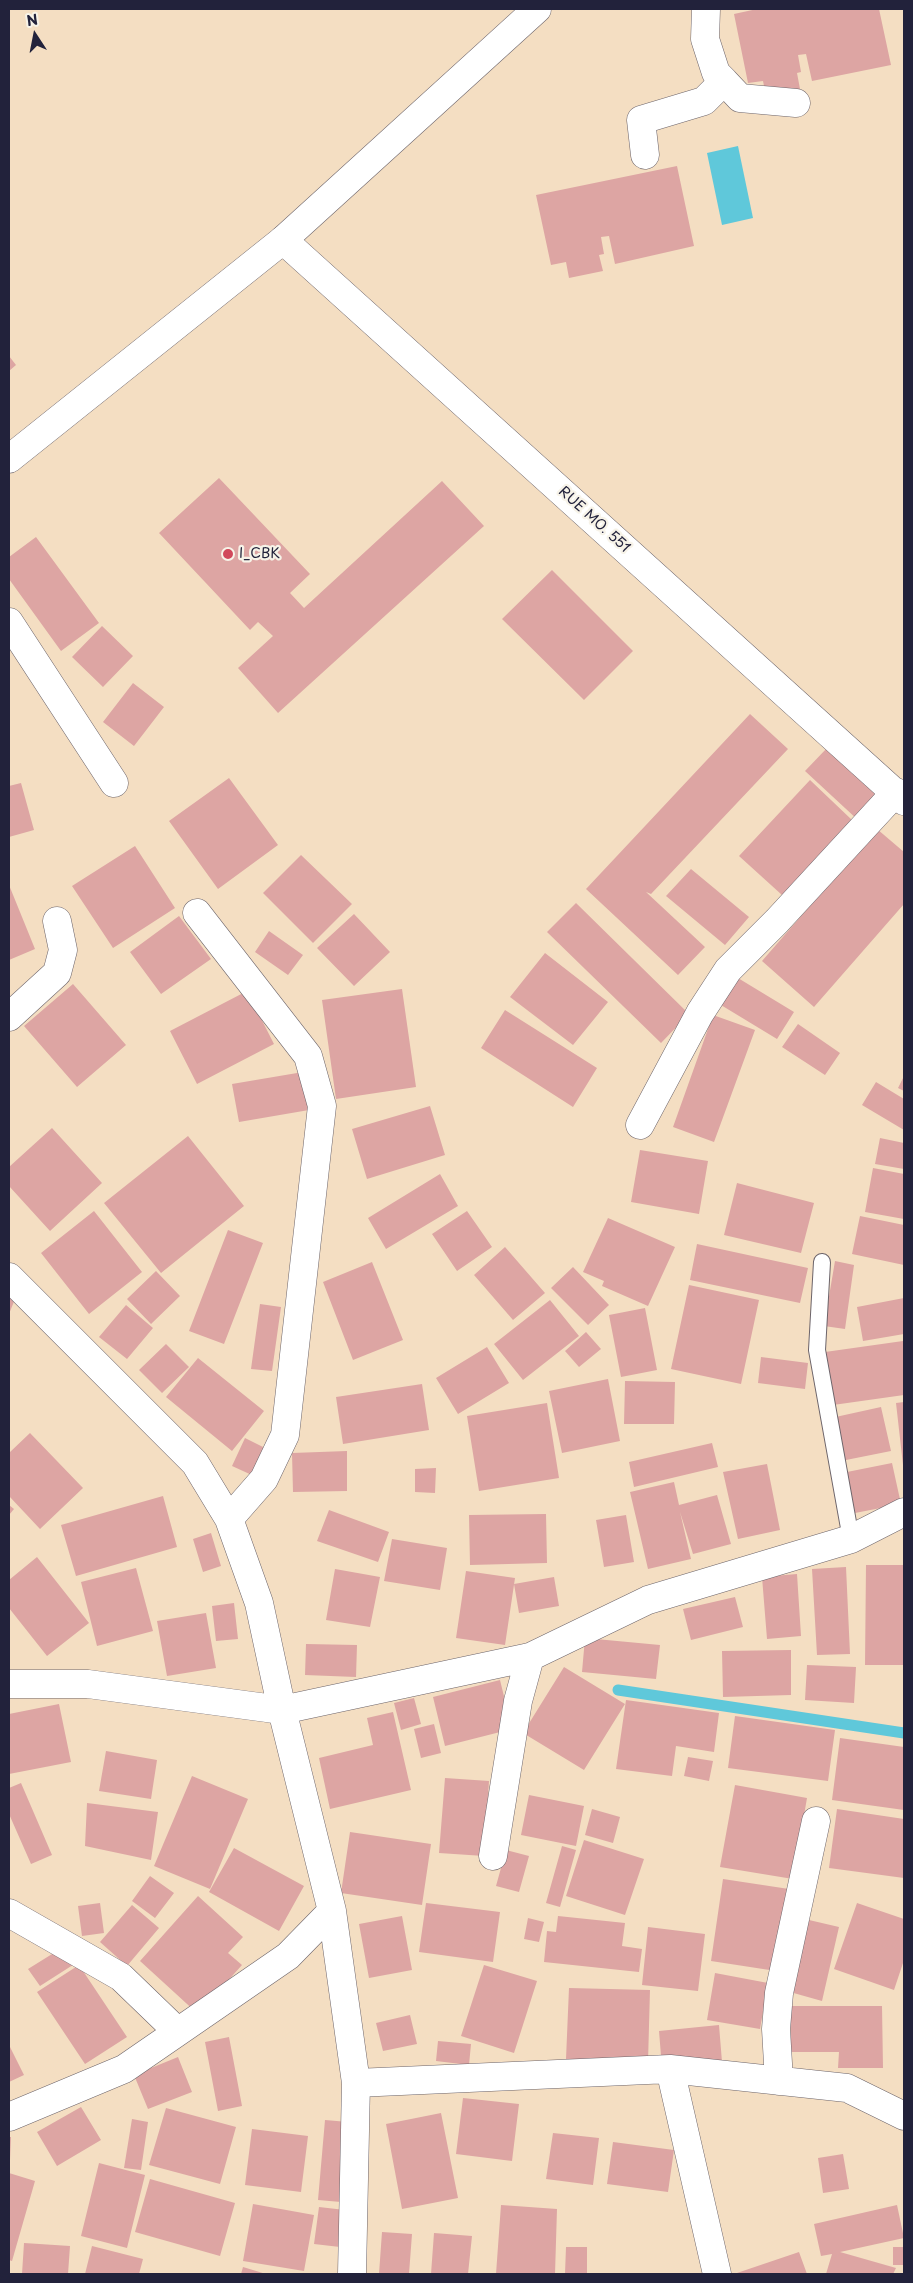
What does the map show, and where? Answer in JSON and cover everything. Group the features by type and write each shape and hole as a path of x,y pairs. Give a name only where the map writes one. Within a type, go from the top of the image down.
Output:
{"street":[{"path":"9,459 283,240 537,9"},
{"path":"706,9 704,39 716,73 740,98 796,103"},
{"path":"645,155 641,120 704,101 724,81"},
{"name":"RUE MO. 551","path":"283,240 900,797"},
{"path":"9,622 114,783"},
{"path":"640,1125 700,1013 728,970 900,797"},
{"path":"198,913 308,1056 322,1106 285,1435 264,1479 229,1519"},
{"path":"9,1017 57,973 63,950 57,921"},
{"path":"9,1276 195,1463 229,1519 259,1603 282,1710 332,1911 356,2083 352,2274"},
{"path":"9,1684 88,1684 282,1710 530,1657 648,1600 851,1539 904,1512"},
{"path":"493,1856 518,1700 530,1657"},
{"path":"779,2081 776,2029 779,1993 816,1821"},
{"path":"9,2117 124,2069 288,1956 332,1911"},
{"path":"9,1913 121,1977 177,2031"},
{"path":"356,2083 670,2070 847,2088 904,2116"},
{"path":"670,2070 717,2274"}],"lane":[{"path":"822,1262 817,1350 851,1539"}],"water":[{"path":"738,146 753,218 722,225 707,153"}],"building":[{"path":"757,9 879,9 891,65 812,81 806,54 798,55 801,72 797,73 800,89 766,96 763,81 748,83 734,14"},
{"path":"677,166 694,246 615,264 609,236 601,237 604,254 599,255 603,271 569,278 566,262 551,265 536,195"},
{"path":"9,356 16,365 9,371"},
{"path":"219,478 310,574 290,593 304,608 442,481 484,526 278,713 238,668 273,636 258,622 250,630 159,533"},
{"path":"36,537 99,623 61,651 9,579 9,557"},
{"path":"552,570 633,651 584,700 502,619"},
{"path":"102,626 133,656 103,687 72,657"},
{"path":"133,683 164,707 134,746 103,722"},
{"path":"750,714 788,749 651,894 646,892 705,947 678,975 586,889"},
{"path":"827,748 881,798 859,821 805,771"},
{"path":"229,778 278,845 218,889 169,821"},
{"path":"810,780 852,820 782,895 739,856"},
{"path":"21,783 34,830 9,837 9,786"},
{"path":"877,829 904,852 904,904 814,1007 762,961"},
{"path":"135,846 175,908 113,948 72,886"},
{"path":"301,855 352,904 313,943 263,893"},
{"path":"691,869 749,917 725,945 666,896"},
{"path":"9,885 35,949 9,960"},
{"path":"576,903 689,1014 661,1043 547,932"},
{"path":"354,914 390,952 354,986 317,948"},
{"path":"179,916 211,959 161,994 130,952"},
{"path":"269,931 303,955 288,975 255,952"},
{"path":"545,953 608,1002 573,1045 510,997"},
{"path":"733,975 794,1012 777,1039 716,1002"},
{"path":"73,984 126,1045 77,1087 24,1026"},
{"path":"402,989 416,1087 336,1099 322,1000"},
{"path":"247,991 274,1044 197,1084 170,1031"},
{"path":"505,1010 597,1068 573,1107 481,1048"},
{"path":"713,1015 755,1030 714,1142 673,1127"},
{"path":"798,1024 840,1053 825,1075 782,1047"},
{"path":"303,1072 309,1110 239,1122 232,1084"},
{"path":"904,1076 904,1091 898,1088"},
{"path":"876,1082 904,1099 904,1130 862,1105"},
{"path":"430,1106 445,1155 367,1179 352,1129"},
{"path":"52,1128 102,1183 50,1231 9,1186 9,1167"},
{"path":"188,1136 244,1206 161,1273 104,1203"},
{"path":"880,1138 904,1143 904,1169 875,1164"},
{"path":"640,1150 708,1161 699,1214 631,1202"},
{"path":"873,1168 904,1174 904,1219 865,1212"},
{"path":"440,1174 458,1206 386,1249 368,1218"},
{"path":"737,1183 814,1203 801,1253 724,1235"},
{"path":"94,1211 142,1272 89,1314 41,1253"},
{"path":"467,1211 492,1247 457,1271 432,1234"},
{"path":"860,1216 904,1225 904,1265 852,1254"},
{"path":"608,1218 675,1247 648,1306 602,1286 604,1281 583,1272"},
{"path":"228,1230 263,1243 224,1344 189,1331"},
{"path":"697,1244 808,1268 800,1303 690,1280"},
{"path":"505,1247 545,1293 513,1320 474,1275"},
{"path":"835,1261 854,1265 845,1329 824,1326"},
{"path":"372,1262 403,1340 353,1360 323,1282"},
{"path":"573,1267 609,1305 588,1325 551,1288"},
{"path":"156,1271 180,1296 151,1324 127,1299"},
{"path":"689,1285 759,1300 741,1384 671,1369"},
{"path":"9,1296 15,1299 9,1314"},
{"path":"904,1298 904,1334 863,1341 857,1307"},
{"path":"550,1300 579,1336 523,1380 494,1344"},
{"path":"260,1304 281,1307 272,1371 251,1369"},
{"path":"126,1305 153,1328 127,1359 99,1337"},
{"path":"645,1308 657,1370 621,1377 609,1315"},
{"path":"586,1332 601,1349 579,1367 565,1351"},
{"path":"903,1341 904,1395 833,1405 825,1352"},
{"path":"166,1344 189,1367 162,1393 139,1370"},
{"path":"487,1347 509,1383 458,1414 436,1378"},
{"path":"761,1357 808,1363 805,1389 758,1383"},
{"path":"198,1358 264,1411 232,1451 166,1397"},
{"path":"608,1379 620,1441 562,1453 549,1391"},
{"path":"625,1381 675,1382 674,1424 624,1424"},
{"path":"422,1384 429,1430 343,1444 336,1397"},
{"path":"904,1402 904,1465 903,1465 896,1403"},
{"path":"547,1403 559,1478 479,1491 467,1416"},
{"path":"881,1407 891,1451 841,1461 831,1418"},
{"path":"30,1433 83,1488 40,1529 9,1496 9,1453"},
{"path":"245,1438 267,1449 254,1476 232,1466"},
{"path":"712,1443 718,1467 634,1487 629,1462"},
{"path":"347,1451 347,1491 293,1492 292,1453"},
{"path":"892,1463 901,1504 855,1513 847,1472"},
{"path":"767,1464 780,1530 738,1539 723,1472"},
{"path":"436,1468 435,1493 415,1492 415,1469"},
{"path":"674,1482 679,1505 717,1495 731,1544 693,1554 680,1512 691,1559 648,1569 630,1492"},
{"path":"163,1496 177,1547 76,1576 61,1525"},
{"path":"9,1505 14,1509 9,1515"},
{"path":"329,1510 389,1532 378,1562 317,1541"},
{"path":"546,1514 547,1563 470,1565 469,1515"},
{"path":"626,1515 634,1562 604,1567 596,1520"},
{"path":"211,1533 221,1566 203,1572 193,1539"},
{"path":"392,1539 447,1548 440,1590 384,1581"},
{"path":"37,1557 89,1623 47,1656 9,1608 9,1580"},
{"path":"866,1565 904,1565 904,1665 865,1665"},
{"path":"846,1567 850,1654 817,1655 812,1569"},
{"path":"136,1568 153,1631 97,1646 81,1582"},
{"path":"335,1569 380,1577 370,1627 326,1620"},
{"path":"466,1571 515,1578 505,1645 456,1638"},
{"path":"797,1574 801,1636 767,1639 762,1577"},
{"path":"554,1577 559,1606 519,1613 514,1584"},
{"path":"735,1597 743,1627 691,1640 683,1609"},
{"path":"234,1603 238,1639 216,1641 212,1606"},
{"path":"206,1613 216,1668 167,1676 157,1621"},
{"path":"585,1638 660,1645 656,1679 582,1672"},
{"path":"306,1644 357,1645 356,1677 305,1675"},
{"path":"791,1650 791,1695 723,1697 722,1651"},
{"path":"807,1665 856,1667 854,1703 805,1700"},
{"path":"564,1667 625,1704 584,1770 523,1733"},
{"path":"500,1680 512,1729 445,1746 433,1697"},
{"path":"414,1698 421,1724 401,1730 394,1703"},
{"path":"626,1700 719,1713 714,1752 676,1746 672,1776 616,1769"},
{"path":"59,1704 71,1762 9,1774 9,1714"},
{"path":"393,1712 411,1790 330,1809 319,1758 373,1745 367,1718"},
{"path":"735,1716 835,1730 828,1781 728,1768"},
{"path":"434,1724 441,1753 421,1758 414,1729"},
{"path":"840,1738 904,1747 904,1810 832,1800"},
{"path":"106,1751 157,1760 151,1799 99,1791"},
{"path":"688,1757 713,1761 709,1781 684,1776"},
{"path":"192,1776 248,1799 210,1889 154,1866"},
{"path":"445,1778 489,1781 484,1856 439,1853"},
{"path":"21,1783 52,1855 31,1864 9,1814 9,1788"},
{"path":"735,1785 807,1798 793,1879 720,1867"},
{"path":"529,1795 584,1806 576,1846 521,1835"},
{"path":"87,1803 158,1812 151,1860 85,1846"},
{"path":"592,1809 620,1817 613,1843 585,1835"},
{"path":"837,1809 904,1819 904,1878 829,1868"},
{"path":"350,1832 431,1844 422,1905 341,1893"},
{"path":"584,1840 644,1859 625,1915 566,1896"},
{"path":"562,1846 576,1850 560,1907 546,1903"},
{"path":"234,1848 304,1886 279,1931 209,1892"},
{"path":"506,1850 529,1856 519,1892 496,1886"},
{"path":"150,1876 174,1893 155,1918 132,1901"},
{"path":"723,1879 789,1889 776,1971 711,1961"},
{"path":"198,1896 243,1937 228,1953 242,1965 198,2014 140,1961"},
{"path":"100,1903 104,1933 82,1936 78,1906"},
{"path":"426,1903 500,1912 493,1962 419,1952"},
{"path":"857,1903 904,1919 904,1960 894,1990 834,1969"},
{"path":"132,1905 159,1928 127,1966 100,1942"},
{"path":"402,1916 412,1970 369,1978 359,1924"},
{"path":"558,1916 625,1923 622,1946 642,1949 639,1972 544,1962 547,1931 556,1932"},
{"path":"528,1918 544,1922 539,1942 524,1939"},
{"path":"809,1920 839,1927 822,2001 790,1992"},
{"path":"648,1927 705,1934 698,1991 642,1985"},
{"path":"65,1946 76,1963 40,1986 28,1969"},
{"path":"79,1965 127,2037 85,2064 37,1992"},
{"path":"484,1965 537,1981 514,2053 461,2036"},
{"path":"715,1973 768,1983 760,2029 707,2020"},
{"path":"569,1988 650,1990 648,2062 566,2059"},
{"path":"790,2006 882,2006 883,2068 838,2068 839,2052 791,2052"},
{"path":"410,2015 417,2044 383,2051 376,2023"},
{"path":"719,2025 722,2062 662,2068 659,2031"},
{"path":"229,2037 242,2106 218,2111 205,2042"},
{"path":"438,2041 471,2044 469,2065 436,2061"},
{"path":"9,2045 24,2075 9,2082"},
{"path":"178,2057 192,2092 148,2109 134,2075"},
{"path":"463,2098 519,2104 512,2161 456,2154"},
{"path":"81,2107 101,2140 57,2166 37,2132"},
{"path":"166,2108 236,2127 220,2184 149,2165"},
{"path":"441,2113 458,2198 402,2209 386,2124"},
{"path":"132,2119 148,2122 141,2170 124,2168"},
{"path":"325,2120 348,2122 341,2202 318,2200"},
{"path":"252,2129 308,2136 301,2192 245,2185"},
{"path":"553,2133 599,2138 593,2185 546,2179"},
{"path":"9,2137 11,2137 10,2160 9,2160"},
{"path":"613,2142 674,2150 668,2192 607,2184"},
{"path":"843,2154 849,2189 823,2193 818,2158"},
{"path":"99,2163 145,2175 127,2248 81,2236"},
{"path":"9,2173 35,2181 12,2261 9,2260"},
{"path":"150,2179 235,2203 220,2256 135,2232"},
{"path":"253,2204 314,2215 304,2271 243,2261"},
{"path":"501,2205 557,2209 555,2274 496,2274"},
{"path":"897,2205 904,2238 840,2252 896,2268 893,2274 826,2274 832,2254 821,2256 814,2224"},
{"path":"319,2207 345,2210 340,2247 314,2244"},
{"path":"382,2232 412,2234 409,2274 379,2274"},
{"path":"434,2233 472,2236 468,2274 431,2274"},
{"path":"24,2243 70,2246 68,2274 22,2274"},
{"path":"92,2246 143,2259 139,2274 85,2274"},
{"path":"566,2247 587,2247 587,2274 565,2274"},
{"path":"893,2247 904,2247 904,2265 893,2265"},
{"path":"799,2252 807,2274 734,2274"},
{"path":"243,2267 266,2274 241,2274"}],"waterway":[{"path":"618,1690 904,1733"}],"place":[{"name":"I_CBK","path":"228,554"}]}
